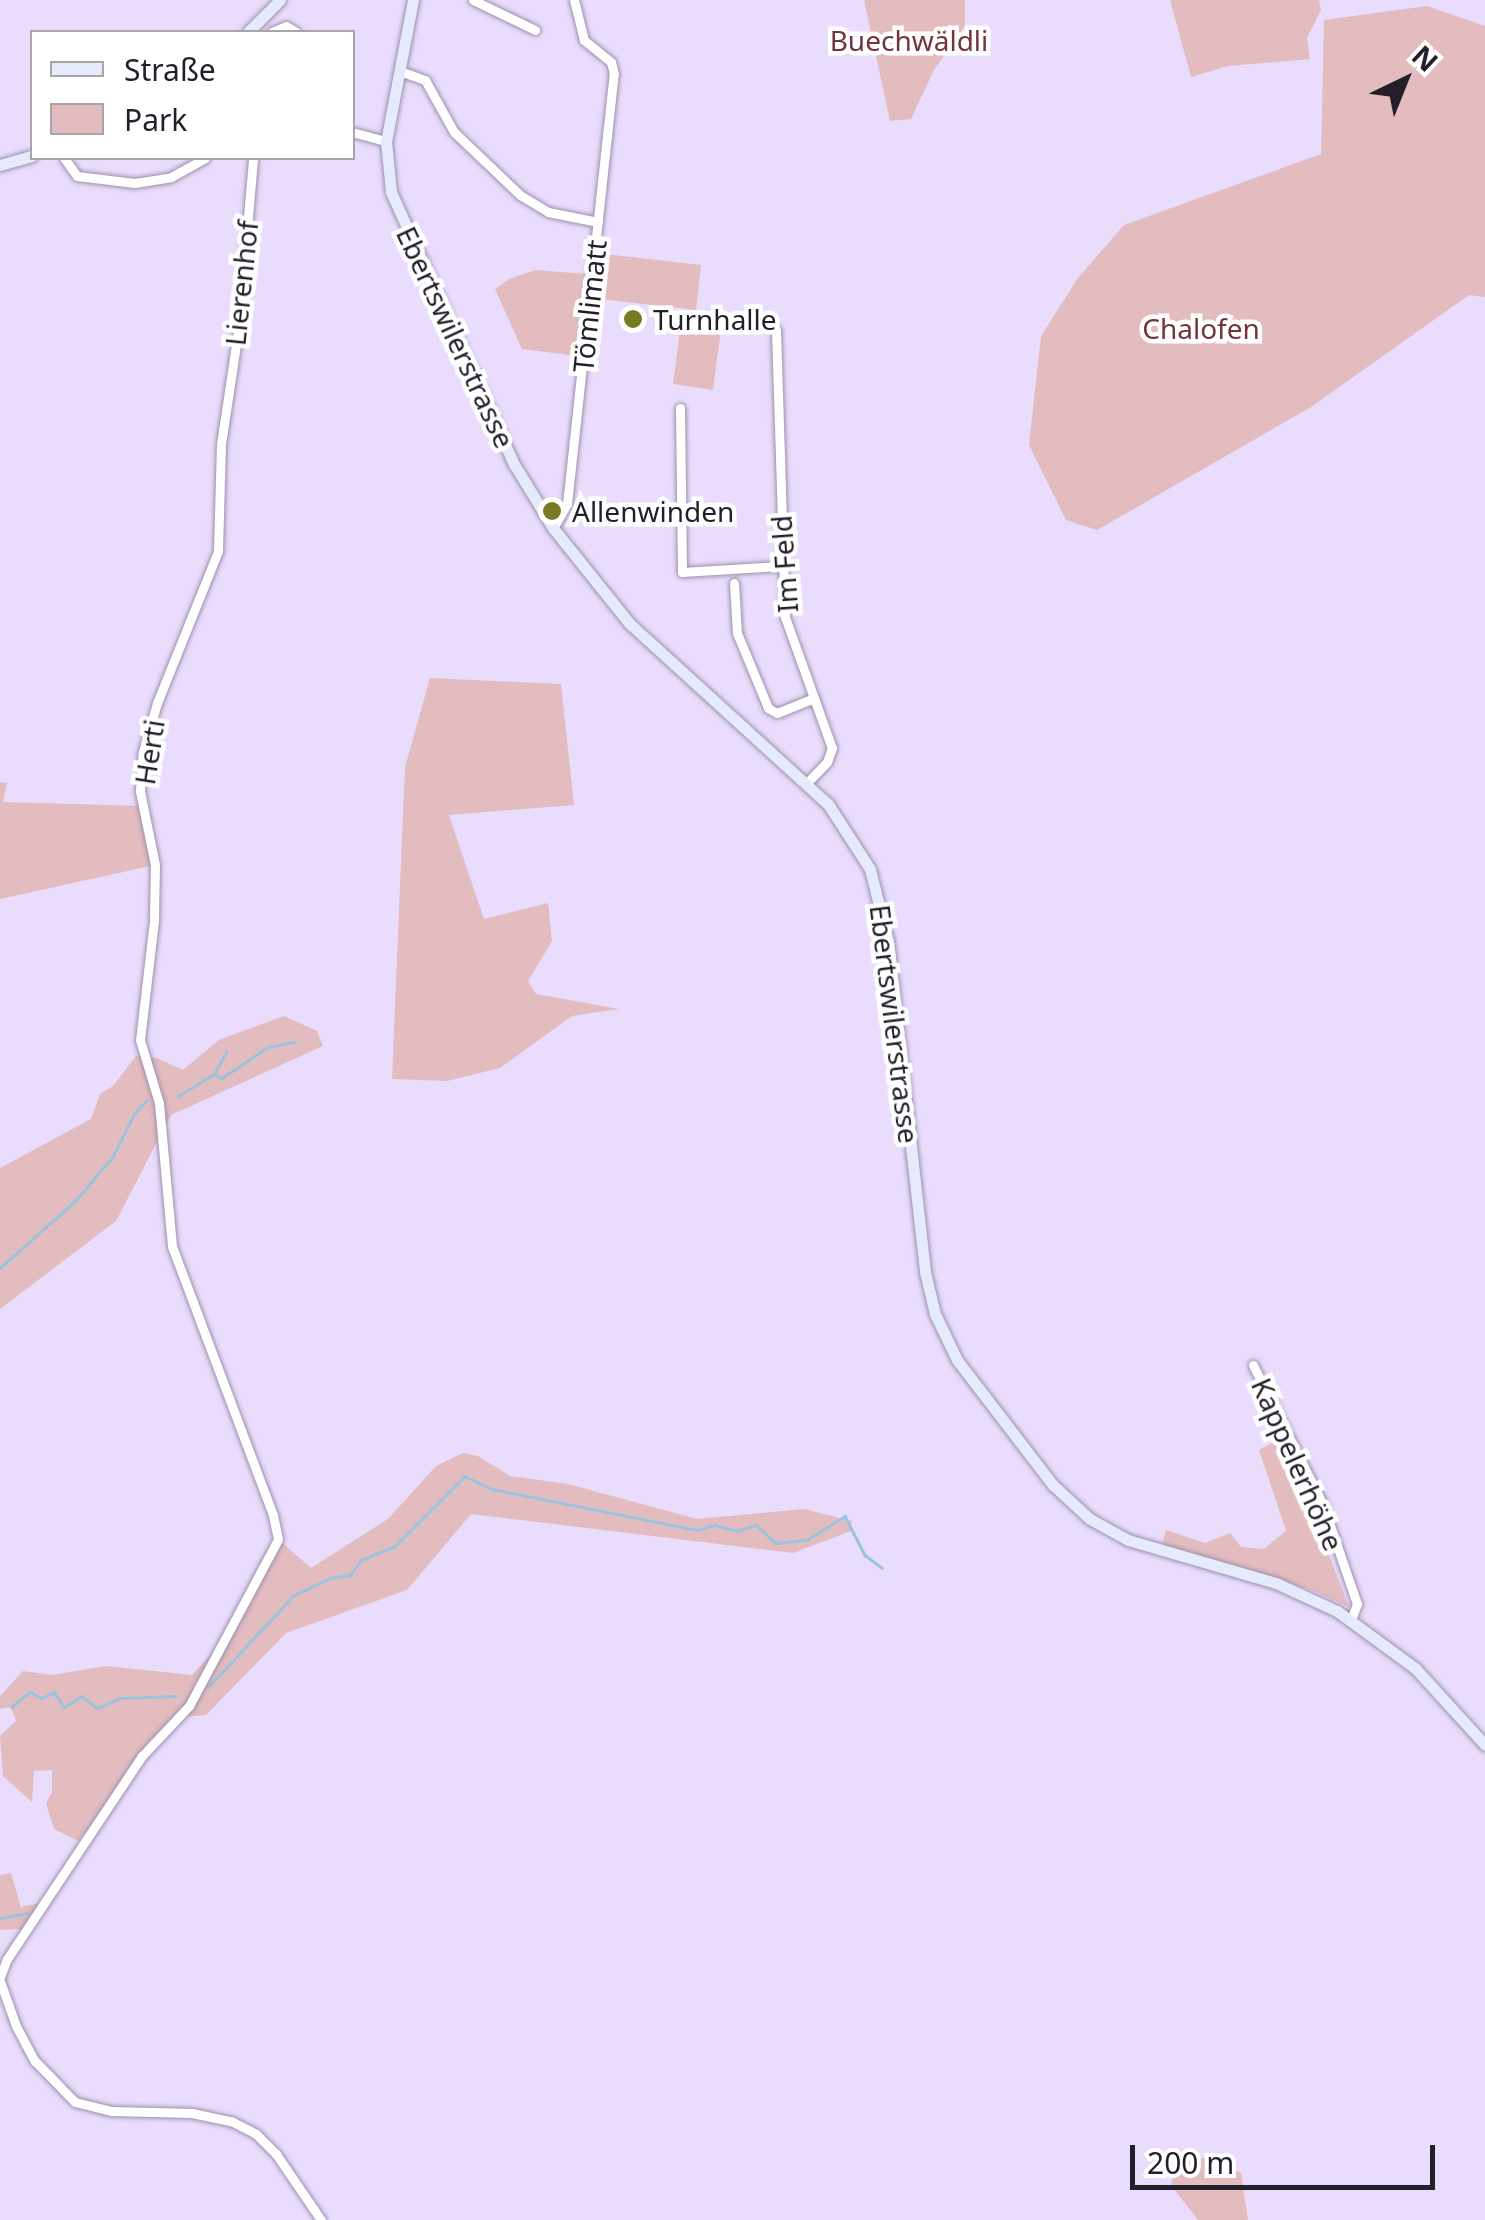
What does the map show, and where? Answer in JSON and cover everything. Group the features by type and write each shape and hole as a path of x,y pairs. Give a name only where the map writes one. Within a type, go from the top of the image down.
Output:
{"street":[{"path":"250,30 280,0"},
{"name":"Ebertswilerstrasse","path":"413,0 386,141 392,192 491,418 553,528 639,634 808,783 845,824 878,892 888,942 925,1272 935,1314 957,1360 1054,1485 1100,1525 1148,1548 1276,1582 1352,1620 1432,1684 1485,1746"},
{"path":"473,0 535,30"},
{"path":"574,0 584,40 611,62 614,74 598,222"},
{"name":"Tömlimatt","path":"400,71 426,80 454,132 520,195 548,212 598,222 566,504 553,528"},
{"path":"355,133 386,141"},
{"path":"0,165 30,157"},
{"path":"65,160 77,176 135,183 171,178 201,160"},
{"name":"Lierenhof","path":"226,407 238,331 252,160"},
{"name":"Im Feld","path":"776,330 780,566 785,617 832,748 808,783"},
{"name":"Herti","path":"0,1979 6,1958 142,1756 189,1706 278,1540 273,1516 172,1246 158,1103 140,1040 155,865 140,778 157,703 218,552 220,444 226,407"},
{"path":"680,408 682,572 780,566"},
{"path":"734,583 737,633 768,708 778,713 814,698"},
{"name":"Kappelerhöhe","path":"1253,1366 1323,1506 1357,1604 1352,1620"},
{"path":"0,1979 16,2026 35,2060 74,2102 110,2112 192,2113 231,2121 256,2134 276,2154 321,2220"}],"green space":[{"name":"Buechwäldli","path":"864,0 965,0 965,26 934,70 911,119 890,121"},
{"path":"1170,0 1319,0 1321,10 1307,38 1310,59 1228,66 1191,77"},
{"name":"Chalofen","path":"1427,6 1485,26 1485,297 1469,295 1311,407 1097,530 1066,520 1029,445 1041,336 1078,278 1124,225 1321,154 1324,20"},
{"path":"605,254 701,265 696,310 600,299"},
{"path":"536,270 586,274 578,356 522,349 495,289 509,279"},
{"path":"681,323 721,329 713,390 673,384"},
{"path":"430,678 561,684 574,805 449,815 484,919 548,903 552,941 528,981 536,994 619,1009 572,1016 500,1068 447,1081 392,1079 405,767"},
{"path":"0,782 7,783 3,802 144,806 155,865 0,899"},
{"path":"284,1016 317,1031 323,1046 171,1115 116,1221 0,1309 0,1168 91,1119 100,1094 113,1086 136,1056 157,1058 183,1070 219,1040"},
{"path":"1283,1437 1349,1607 1309,1589 1162,1545 1166,1530 1205,1543 1230,1533 1241,1547 1264,1549 1286,1531 1259,1450"},
{"path":"463,1453 478,1456 510,1476 568,1484 697,1519 804,1509 852,1521 851,1531 793,1553 471,1514 407,1590 286,1633 206,1715 179,1717 78,1841 54,1829 46,1803 52,1792 52,1770 34,1771 32,1802 3,1776 0,1736 16,1721 11,1707 0,1709 0,1696 23,1671 52,1675 106,1666 192,1675 231,1633 278,1539 311,1568 388,1519 436,1466"},
{"path":"11,1873 21,1907 40,1903 24,1929 0,1930 0,1875"},
{"path":"1214,2157 1241,2173 1248,2220 1198,2220 1171,2185 1176,2161"}],"waterway":[{"path":"178,1096 214,1074 222,1078 268,1047 294,1042"},
{"path":"214,1074 226,1052"},
{"path":"0,1268 75,1201 113,1156 134,1114 146,1101"},
{"path":"208,1687 294,1595 330,1578 350,1575 361,1560 394,1547 465,1476 492,1489 697,1530 715,1525 737,1531 756,1525 776,1543 807,1540 845,1516 865,1555 882,1568"},
{"path":"11,1707 30,1692 42,1698 54,1692 64,1707 82,1696 97,1708 121,1698 175,1696"},
{"path":"0,1918 27,1913"}],"place":[{"name":"Turnhalle","path":"633,319"},
{"name":"Allenwinden","path":"552,511"}]}
